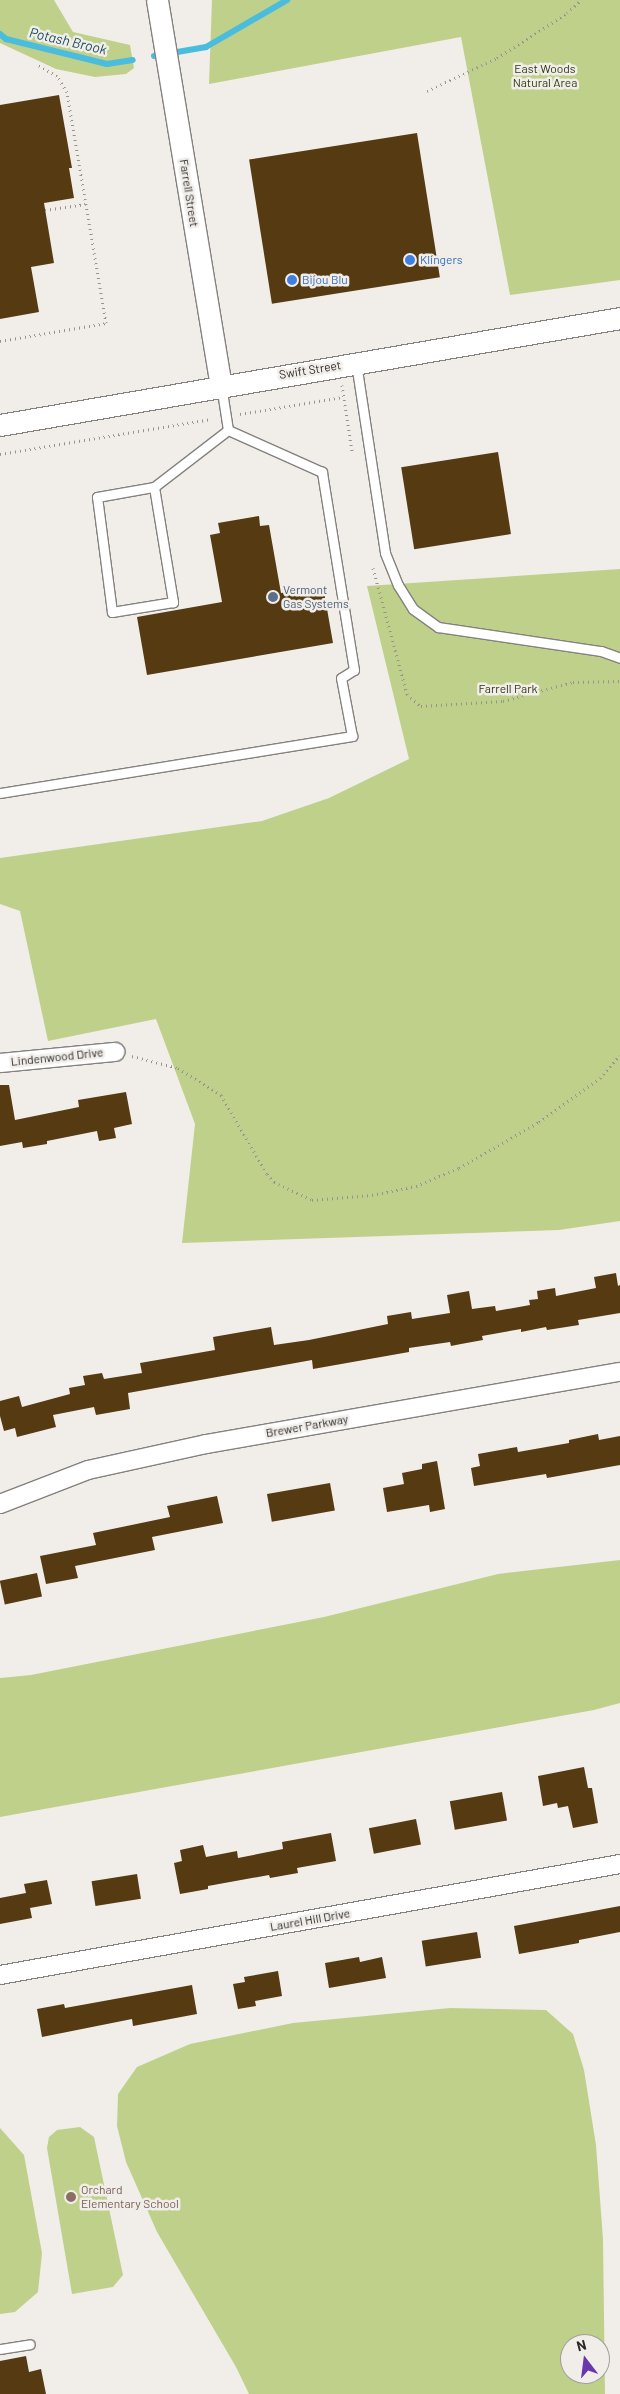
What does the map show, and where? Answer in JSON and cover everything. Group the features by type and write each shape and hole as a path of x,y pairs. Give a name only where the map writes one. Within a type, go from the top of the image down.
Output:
{"street":[{"name":"Farrell Street","path":"157,0 221,385"},
{"name":"Swift Street","path":"0,425 221,385 620,318"},
{"name":"Lindenwood Drive","path":"0,1063 115,1052"},
{"name":"Brewer Parkway","path":"0,1504 88,1470 206,1444 620,1372"},
{"name":"Laurel Hill Drive","path":"0,1975 620,1864"}],"lane":[{"path":"348,364 385,553 398,584 413,609 438,627 601,651 620,658"},
{"path":"221,385 228,430"},
{"path":"154,487 173,602 112,612 97,497 154,487 228,430"},
{"path":"0,793 352,736 341,678 354,670 322,472 228,430"},
{"path":"0,2349 30,2344"}],"path":[{"path":"427,92 497,58 567,13 581,0"},
{"path":"0,341 106,323 66,92 57,76 36,64"},
{"path":"45,210 86,204"},
{"path":"348,364 343,397 353,455"},
{"path":"0,454 343,397"},
{"path":"372,562 407,694 421,706 503,701 573,682 620,681"},
{"path":"115,1052 178,1068 221,1095 267,1174 274,1182 312,1200 372,1195 416,1186 459,1168 540,1122 600,1078 620,1055"}],"green space":[{"path":"0,0 54,0 73,32 130,45 134,68 126,74 95,77 56,69 0,43"},
{"name":"East Woods Natural Area","path":"212,0 620,0 620,280 510,295 461,37 209,84"},
{"name":"Farrell Park","path":"620,569 620,1221 559,1230 182,1243 195,1124 156,1019 48,1041 20,911 0,904 0,858 262,821 329,798 409,759 367,586"},
{"path":"620,1560 620,1703 594,1710 0,1817 0,1678 31,1675 324,1617 498,1574"},
{"path":"450,2008 546,2010 573,2034 584,2070 596,2145 603,2239 604,2334 560,2334 560,2384 605,2384 605,2394 249,2394 236,2367 157,2232 126,2162 117,2126 118,2094 137,2067 190,2044 293,2023"},
{"path":"80,2127 94,2137 123,2275 113,2287 72,2294 47,2148 49,2137 57,2130"},
{"path":"0,2128 24,2155 42,2253 38,2292 15,2312 0,2314"}],"building":[{"path":"59,95 72,168 69,168 74,198 44,203 54,263 31,267 39,312 0,319 0,105"},
{"path":"417,133 440,277 272,304 249,160"},
{"path":"498,452 511,534 414,549 401,467"},
{"name":"Vermont Gas Systems","path":"259,516 260,526 269,525 281,593 323,586 333,643 147,675 137,617 222,602 210,535 220,533 218,523"},
{"path":"0,1085 9,1085 15,1120 79,1107 78,1100 126,1092 132,1124 114,1128 116,1138 99,1141 97,1131 23,1148 22,1142 0,1146"},
{"path":"616,1273 618,1286 620,1285 620,1313 578,1320 579,1325 547,1330 546,1327 521,1332 521,1329 482,1336 483,1340 451,1346 450,1342 409,1348 409,1352 313,1369 312,1360 128,1393 130,1409 96,1415 94,1407 53,1415 56,1427 17,1437 15,1428 4,1431 0,1416 0,1401 19,1396 22,1407 70,1394 69,1388 85,1385 83,1376 102,1373 104,1379 142,1373 140,1363 215,1350 213,1337 271,1327 274,1345 309,1340 388,1324 387,1316 411,1312 412,1319 450,1313 447,1295 469,1291 472,1309 495,1306 496,1311 530,1305 529,1300 538,1299 537,1291 555,1288 556,1296 596,1288 594,1277"},
{"path":"598,1434 599,1440 620,1436 620,1465 547,1478 546,1474 474,1486 471,1468 480,1466 478,1454 517,1447 518,1452 569,1443 569,1440"},
{"path":"437,1461 445,1509 430,1512 429,1505 387,1512 383,1488 404,1484 402,1473 422,1469 422,1464"},
{"path":"330,1483 335,1511 272,1522 267,1494"},
{"path":"217,1496 223,1523 152,1537 155,1550 75,1566 78,1578 46,1584 40,1556 96,1545 93,1533 170,1517 167,1506"},
{"path":"37,1573 42,1596 5,1604 0,1581"},
{"path":"584,1767 588,1788 592,1788 598,1823 573,1828 568,1806 558,1808 557,1803 543,1806 538,1776"},
{"path":"502,1792 507,1821 455,1830 450,1801"},
{"path":"416,1819 421,1845 374,1854 369,1828"},
{"path":"331,1833 336,1861 297,1868 298,1873 270,1878 269,1875 208,1886 208,1889 180,1894 174,1863 182,1861 180,1850 203,1845 206,1857 237,1851 238,1858 283,1849 282,1842"},
{"path":"137,1874 141,1899 95,1906 92,1881"},
{"path":"47,1880 52,1904 30,1908 32,1918 0,1924 0,1898 26,1893 24,1884"},
{"path":"620,1906 620,1932 579,1940 579,1943 519,1954 514,1926"},
{"path":"477,1932 481,1958 426,1966 422,1941"},
{"path":"359,1957 360,1962 382,1957 386,1978 329,1988 325,1963"},
{"path":"278,1971 282,1996 255,2001 256,2006 238,2009 233,1984 245,1982 244,1977"},
{"path":"192,1985 197,2014 133,2026 132,2019 42,2037 37,2009 64,2004 65,2008"},
{"path":"26,2356 29,2372 41,2369 46,2394 0,2394 0,2361"}],"waterway":[{"name":"Potash Brook","path":"154,56 206,47 287,0"},
{"name":"Potash Brook","path":"0,34 6,39 107,64 133,60"}],"place":[{"name":"Klingers","path":"410,260"},
{"name":"Bijou Blu","path":"292,280"},
{"name":"Vermont Gas Systems","path":"273,597"},
{"name":"Orchard Elementary School","path":"71,2197"}]}
